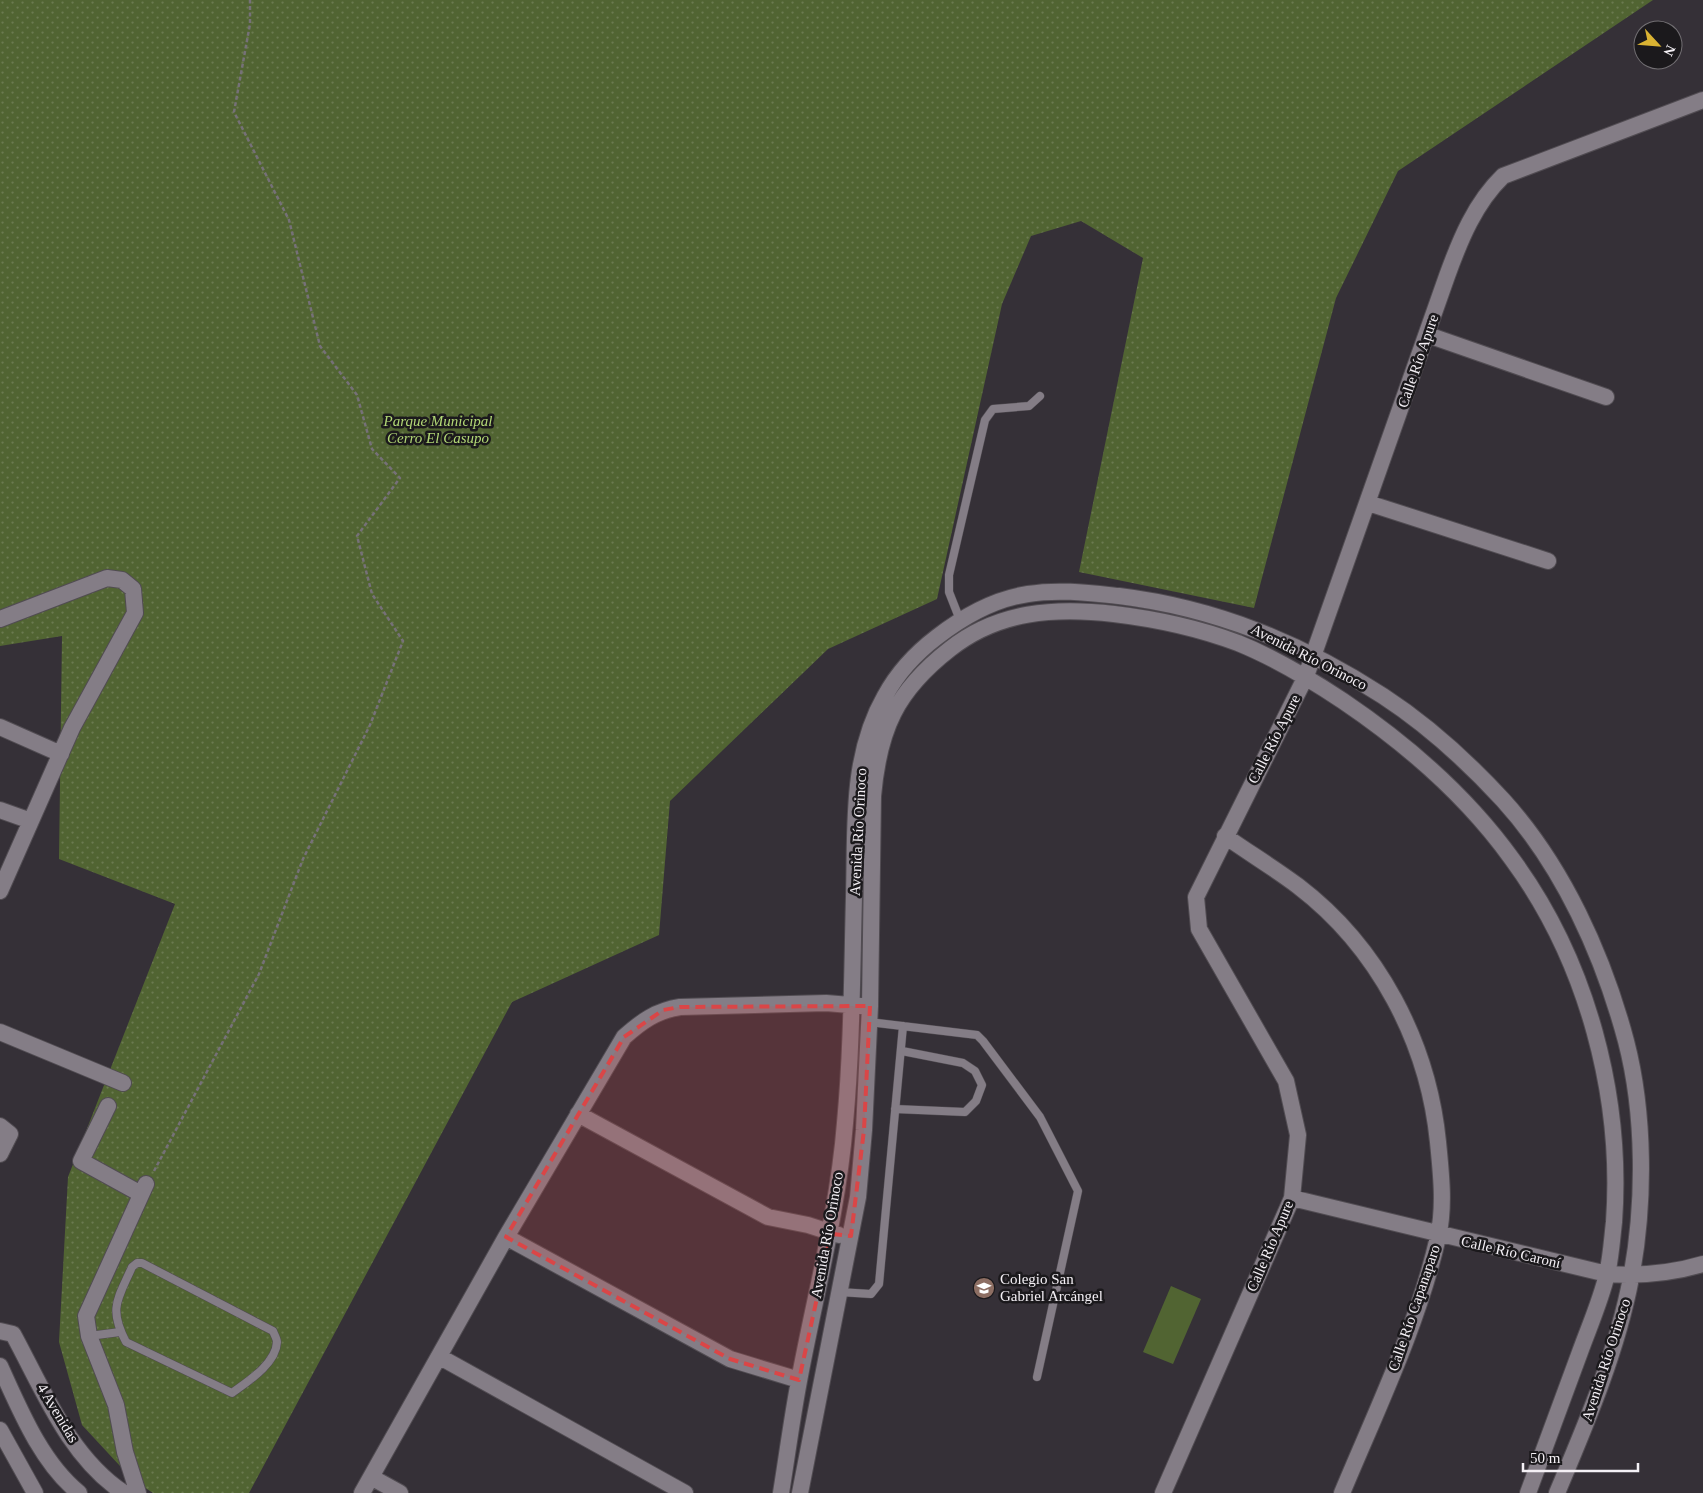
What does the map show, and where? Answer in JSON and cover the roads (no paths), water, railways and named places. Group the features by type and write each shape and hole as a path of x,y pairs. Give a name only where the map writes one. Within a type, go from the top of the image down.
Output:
{"street":[{"name":"Calle Río Apure","path":"1163,1493 1292,1198 1298,1135 1286,1081 1199,929 1196,897 1306,676 1461,239 1488,192 1503,176 1703,100"},
{"path":"1428,335 1606,397"},
{"path":"1368,503 1548,561"},
{"path":"0,618 107,578 122,580 133,588 135,613 72,728 0,891"},
{"path":"1054,592 1054,611"},
{"name":"Avenida Río Orinoco","path":"800,1493 858,1197 864,1130 869,1014 868,732 892,685 915,654 960,620 981,608 1004,600 1028,594 1054,592 1092,593 1130,598 1201,611 1238,622 1269,634 1314,656 1381,695 1426,726 1503,800 1532,836 1569,894 1604,970 1627,1044 1637,1105 1641,1184 1632,1276 1617,1335 1579,1442 1557,1493"},
{"name":"Avenida Río Orinoco","path":"781,1493 799,1380 830,1234 845,1125 851,1006 857,788 894,710 917,678 940,656 981,628 1007,618 1042,611 1084,610 1153,619 1239,644 1306,676 1368,718 1421,759 1469,805 1513,860 1541,905 1564,948 1583,995 1599,1050 1610,1113 1615,1180 1614,1222 1607,1274 1528,1493"},
{"path":"0,727 61,754"},
{"path":"0,810 31,821"},
{"name":"Calle Río Capanaparo","path":"1225,836 1298,886 1337,921 1363,950 1388,986 1407,1021 1436,1114 1442,1200 1438,1235 1403,1346 1342,1493"},
{"path":"362,1493 506,1237 624,1037 643,1020 663,1010 680,1007 826,1003 851,1006 869,1014"},
{"path":"0,1032 123,1083"},
{"path":"108,1106 82,1161 144,1189 86,1316 89,1336 116,1405 126,1452 138,1493"},
{"path":"578,1114 768,1216 808,1225 830,1234 850,1236"},
{"path":"0,1126 10,1134 0,1154"},
{"name":"Calle Río Caroní","path":"1292,1198 1438,1235 1607,1274 1632,1276 1691,1268 1703,1264"},
{"path":"506,1237 730,1359 799,1380"},
{"name":"4 Avenidas","path":"0,1331 13,1334 51,1408 90,1464 124,1493"},
{"path":"440,1357 685,1493"},
{"name":"4 Avenidas","path":"0,1366 37,1441 66,1482 79,1493"},
{"path":"0,1430 35,1493"},
{"path":"371,1477 400,1493"}],"lane":[{"path":"960,620 949,592 949,575 984,420 993,410 1029,406 1040,396"},
{"path":"869,1014 903,1026 971,1034 983,1041 1040,1117 1078,1191 1037,1377"},
{"path":"839,1292 871,1294 879,1284 903,1026"},
{"path":"895,1109 965,1112 976,1101 982,1085 975,1071 963,1063 902,1051"},
{"path":"137,1263 142,1263 273,1331 277,1342 272,1357 254,1376 232,1393 126,1342 120,1332 115,1318 115,1307 132,1267 137,1263"},
{"path":"89,1336 120,1332"}],"place":[{"name":"Colegio San Gabriel Arcángel","path":"984,1288"}],"park label":[{"name":"Parque Municipal Cerro El Casupo","path":"438,430"}]}
